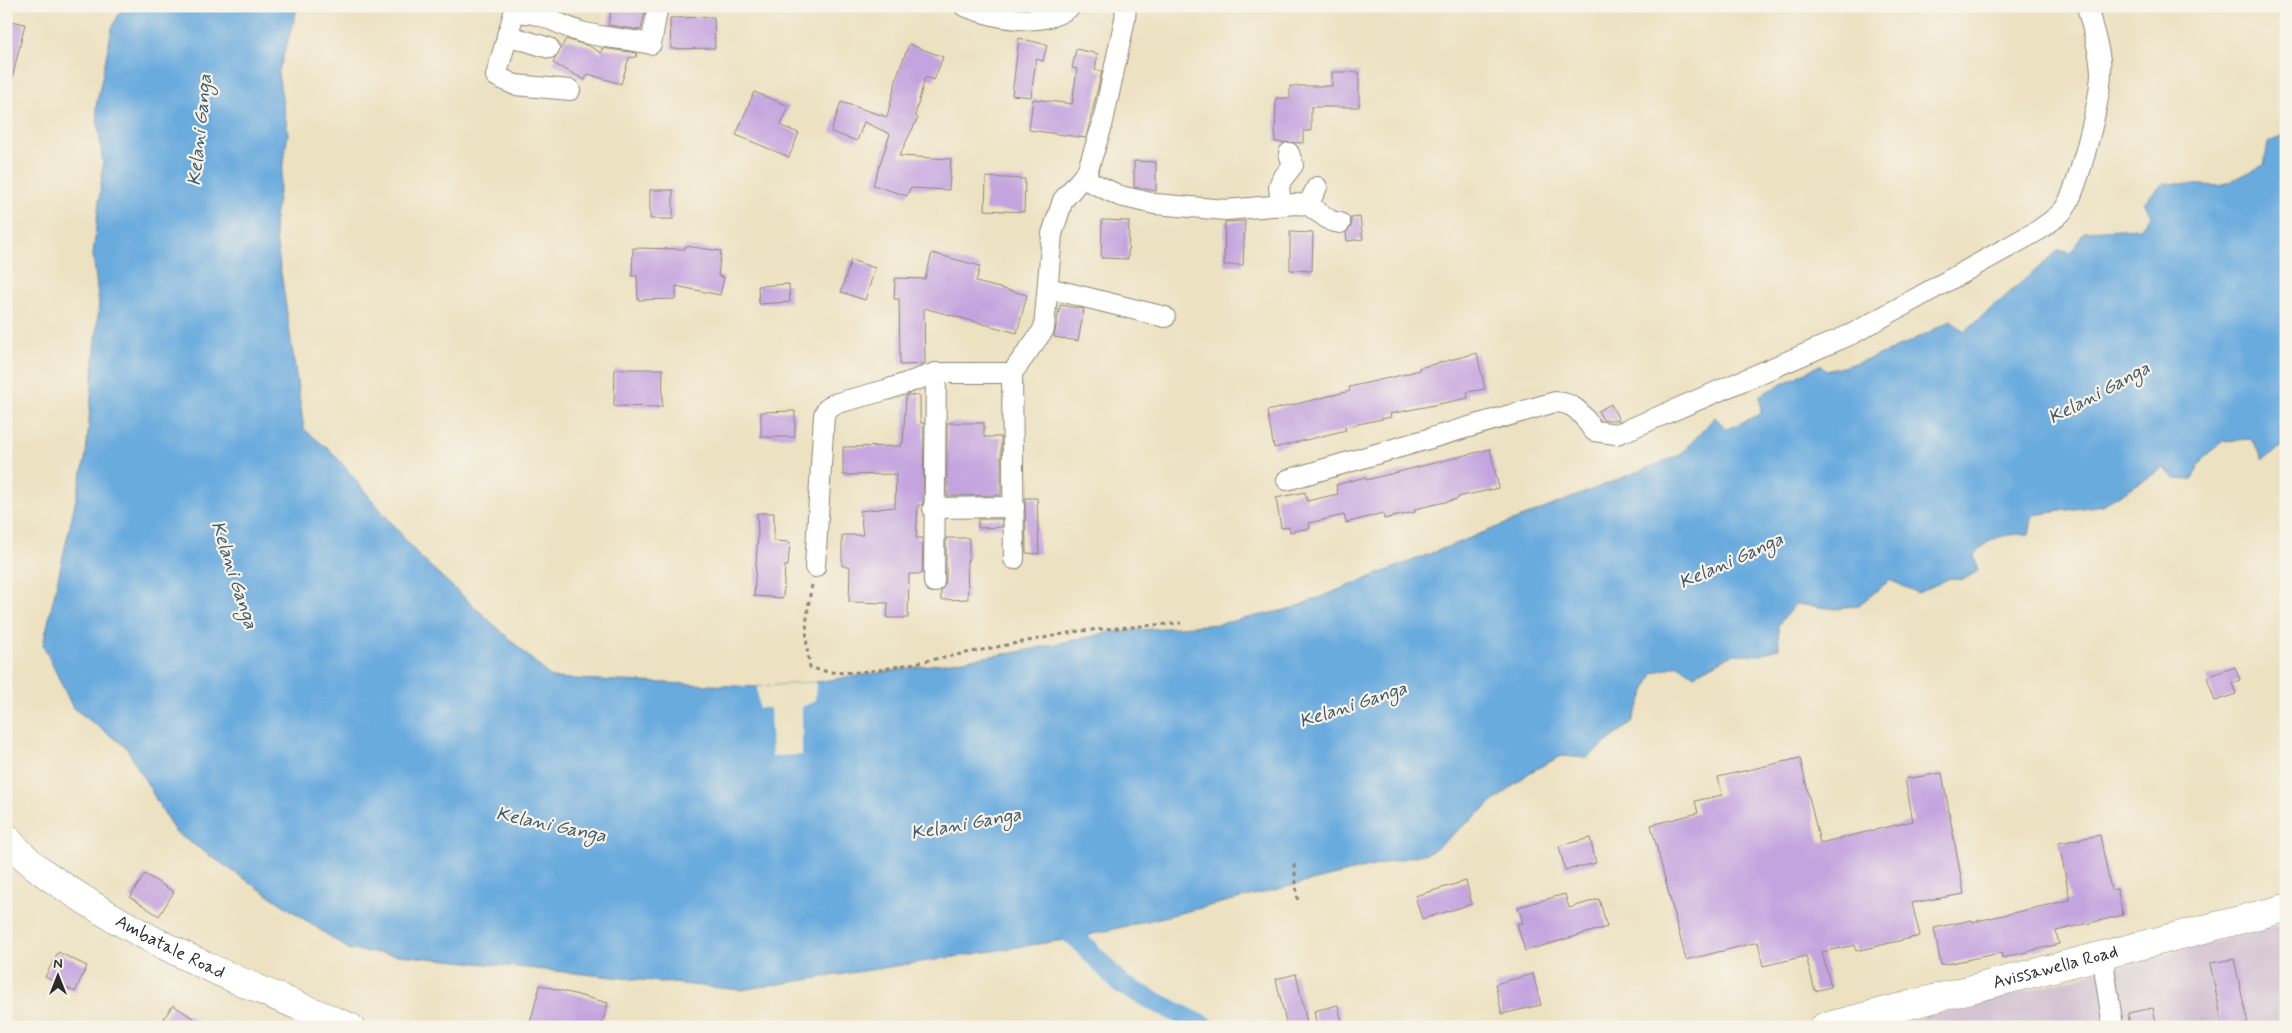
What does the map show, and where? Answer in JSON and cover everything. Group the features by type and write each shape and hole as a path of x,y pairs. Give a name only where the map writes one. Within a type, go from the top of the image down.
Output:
{"main road":[{"name":"Ambatale Road","path":"6,837 34,864 62,886 119,922 195,961 350,1027"},
{"name":"Avissawella Road","path":"1824,1027 2286,908"}],"street":[{"path":"570,90 515,85 496,76 514,13 528,12 548,17 581,32 651,44 658,6"},
{"path":"964,6 984,14 1032,20 1060,15 1071,6"},
{"path":"1014,559 1012,373 1044,329 1052,234 1063,200 1087,172 1102,126 1125,19 1126,6"},
{"path":"1287,480 1555,402 1575,407 1594,431 1616,434 1852,334 2039,230 2065,208 2074,189 2085,151 2099,88 2100,61 2087,6"},
{"path":"508,35 549,48"},
{"path":"1281,206 1279,186 1293,165 1289,154"},
{"path":"1082,178 1120,196 1155,204 1226,210 1281,206 1312,196 1322,216 1340,223"},
{"path":"1048,288 1165,317"},
{"path":"815,567 824,415 827,409 834,404 936,374 1012,373"},
{"path":"934,582 933,508 936,374"},
{"path":"933,508 1014,507"},
{"path":"2102,954 2113,1027"}],"path":[{"path":"815,567 805,620 810,666 821,672 848,673 880,670 1079,631 1142,624 1181,623"},
{"path":"1294,864 1298,904"}],"shaded area":[{"path":"2279,925 2286,940 2286,1027 1886,1027"}],"water":[{"name":"Kelani Ganga","path":"123,6 298,6 278,74 288,133 274,225 304,429 333,453 419,556 552,678 757,687 816,682 1018,652 1112,632 1219,624 1290,609 1680,455 1715,417 1727,429 1761,414 1760,395 1820,365 1826,371 1875,357 1906,344 1951,320 1964,332 2059,250 2071,253 2085,231 2140,228 2151,216 2144,202 2164,183 2221,186 2264,165 2268,143 2286,134 2286,442 2263,460 2251,439 2224,441 2206,455 2191,480 2175,479 2164,468 2103,505 2033,515 2029,534 2005,536 1986,544 1974,556 1978,571 1963,580 1950,578 1918,593 1890,580 1859,605 1836,609 1795,604 1778,625 1779,648 1761,655 1733,654 1694,675 1678,665 1653,673 1632,722 1587,758 1561,756 1529,773 1431,852 1077,938 740,990 350,950 175,832 126,747 73,708 43,645 86,455 99,304 93,255 103,166 96,107 112,28"}],"pier":[{"path":"816,682 815,701 802,707 802,755 772,756 770,708 759,708 757,687"}],"building":[{"path":"612,6 646,6 641,30 608,25"},
{"path":"714,17 715,48 671,49 670,18"},
{"path":"6,20 25,24 12,79 6,78"},
{"path":"1019,38 1047,45 1043,61 1036,59 1031,97 1012,95"},
{"path":"566,39 589,46 601,53 602,48 637,53 636,57 629,58 621,84 588,74 585,80 553,63"},
{"path":"909,44 943,57 934,80 925,77 915,116 918,118 899,156 951,159 949,190 910,188 907,196 873,185 890,134 864,122 857,141 831,132 841,102 887,117 898,73"},
{"path":"1076,49 1098,54 1095,70 1102,71 1086,138 1029,130 1033,99 1072,104 1077,69 1072,68"},
{"path":"1332,72 1359,72 1359,107 1311,107 1311,131 1303,131 1303,143 1275,142 1276,98 1290,98 1290,86 1332,86"},
{"path":"754,92 789,106 781,126 799,133 789,157 736,135"},
{"path":"1134,161 1156,162 1156,191 1134,187"},
{"path":"986,177 1025,179 1024,212 985,210"},
{"path":"650,190 673,190 673,219 650,219"},
{"path":"1360,217 1363,239 1347,241 1346,233 1351,226 1351,218"},
{"path":"1102,220 1129,221 1128,259 1101,258"},
{"path":"1245,221 1243,265 1224,265 1225,222"},
{"path":"1290,232 1313,233 1312,271 1290,270"},
{"path":"685,246 721,251 718,276 724,277 720,295 676,286 676,299 638,300 637,276 632,276 633,248 685,249"},
{"path":"932,253 980,266 976,282 1027,295 1017,333 924,308 925,364 900,365 899,299 894,299 895,278 925,279"},
{"path":"851,260 875,268 865,300 841,292"},
{"path":"789,284 790,302 759,304 758,286"},
{"path":"1060,305 1084,309 1078,341 1054,337"},
{"path":"1477,353 1485,389 1467,392 1468,398 1390,414 1391,417 1345,427 1346,430 1274,448 1267,411 1350,391 1349,387 1402,375 1419,370 1419,368"},
{"path":"615,369 663,369 662,407 614,406"},
{"path":"906,396 920,396 920,417 921,423 924,423 923,502 922,505 918,505 916,538 923,538 922,574 909,574 908,618 887,618 888,603 849,602 850,566 842,566 842,535 863,535 860,511 895,507 896,474 843,475 843,447 901,446 901,443 903,443"},
{"path":"1611,404 1619,420 1603,420 1598,411"},
{"path":"795,411 795,437 761,437 761,412"},
{"path":"947,423 984,423 984,437 1001,437 1001,495 947,496"},
{"path":"1490,449 1499,488 1458,497 1458,499 1415,509 1415,512 1384,519 1383,513 1346,523 1344,515 1309,523 1310,528 1290,532 1289,527 1281,528 1276,498 1305,492 1307,501 1338,494 1336,485 1365,477 1366,480"},
{"path":"1025,498 1037,498 1039,554 1026,553"},
{"path":"757,513 774,513 774,541 790,542 788,566 785,566 783,598 754,596 758,533"},
{"path":"978,519 1002,519 1002,527 978,528"},
{"path":"946,538 969,538 969,560 967,560 968,599 941,600 941,591 946,582"},
{"path":"2235,667 2240,680 2232,683 2236,694 2215,701 2207,677"},
{"path":"1800,758 1820,843 1913,821 1905,779 1942,773 1964,894 1912,903 1920,936 1856,951 1855,945 1822,952 1831,987 1815,991 1806,956 1763,966 1758,942 1686,960 1651,825 1698,813 1695,801 1722,795 1718,777"},
{"path":"2100,835 2111,890 2117,889 2123,915 2056,931 2059,944 2002,958 2001,953 1941,965 1934,928 1972,920 1973,922 2070,900 2059,843"},
{"path":"1590,838 1596,863 1565,870 1559,846"},
{"path":"145,874 174,892 159,916 130,897"},
{"path":"1466,881 1472,904 1422,919 1415,896"},
{"path":"1565,894 1569,908 1599,899 1607,927 1525,951 1517,924 1523,923 1518,907"},
{"path":"58,952 87,966 75,992 45,977"},
{"path":"2234,959 2248,1024 2223,1027 2210,963"},
{"path":"1296,974 1307,1023 1287,1027 1276,979"},
{"path":"1533,974 1541,1005 1502,1014 1495,984"},
{"path":"540,985 608,1003 601,1027 529,1027"},
{"path":"173,1005 206,1027 158,1027"},
{"path":"1338,1005 1343,1027 1317,1027 1314,1011"},
{"path":"2153,1008 2157,1027 2130,1027 2128,1013"}],"waterway":[{"path":"1062,917 1068,932 1077,938 1122,985 1206,1027"}]}
